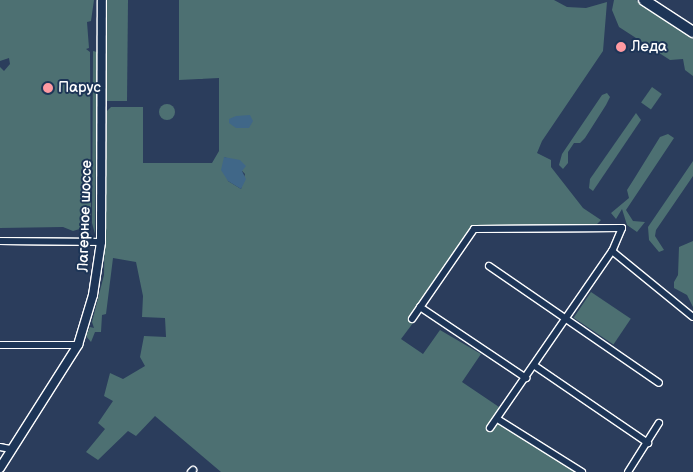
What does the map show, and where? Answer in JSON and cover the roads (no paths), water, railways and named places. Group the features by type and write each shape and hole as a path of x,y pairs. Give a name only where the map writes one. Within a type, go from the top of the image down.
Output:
{"main road":[{"path":"644,0 693,32"}],"street":[{"name":"Лагерное шоссе","path":"0,468 10,449 78,345 93,295 101,242 102,0"},
{"path":"412,319 474,229 622,228 612,251 498,420 490,428"},
{"path":"0,241 101,242"},
{"path":"612,251 693,317"},
{"path":"488,266 659,382"},
{"path":"420,307 526,378"},
{"path":"0,345 78,345"},
{"path":"535,366 648,443"},
{"path":"498,420 582,472"},
{"path":"628,472 659,423"},
{"path":"0,447 10,449"}],"water":[{"path":"250,115 253,121 249,128 236,128 229,123 229,119 236,116"},
{"path":"224,157 240,160 246,166 242,171 246,179 241,189 228,181 221,170"}],"place":[{"name":"Леда","path":"621,47"},
{"name":"Парус","path":"48,88"}]}
